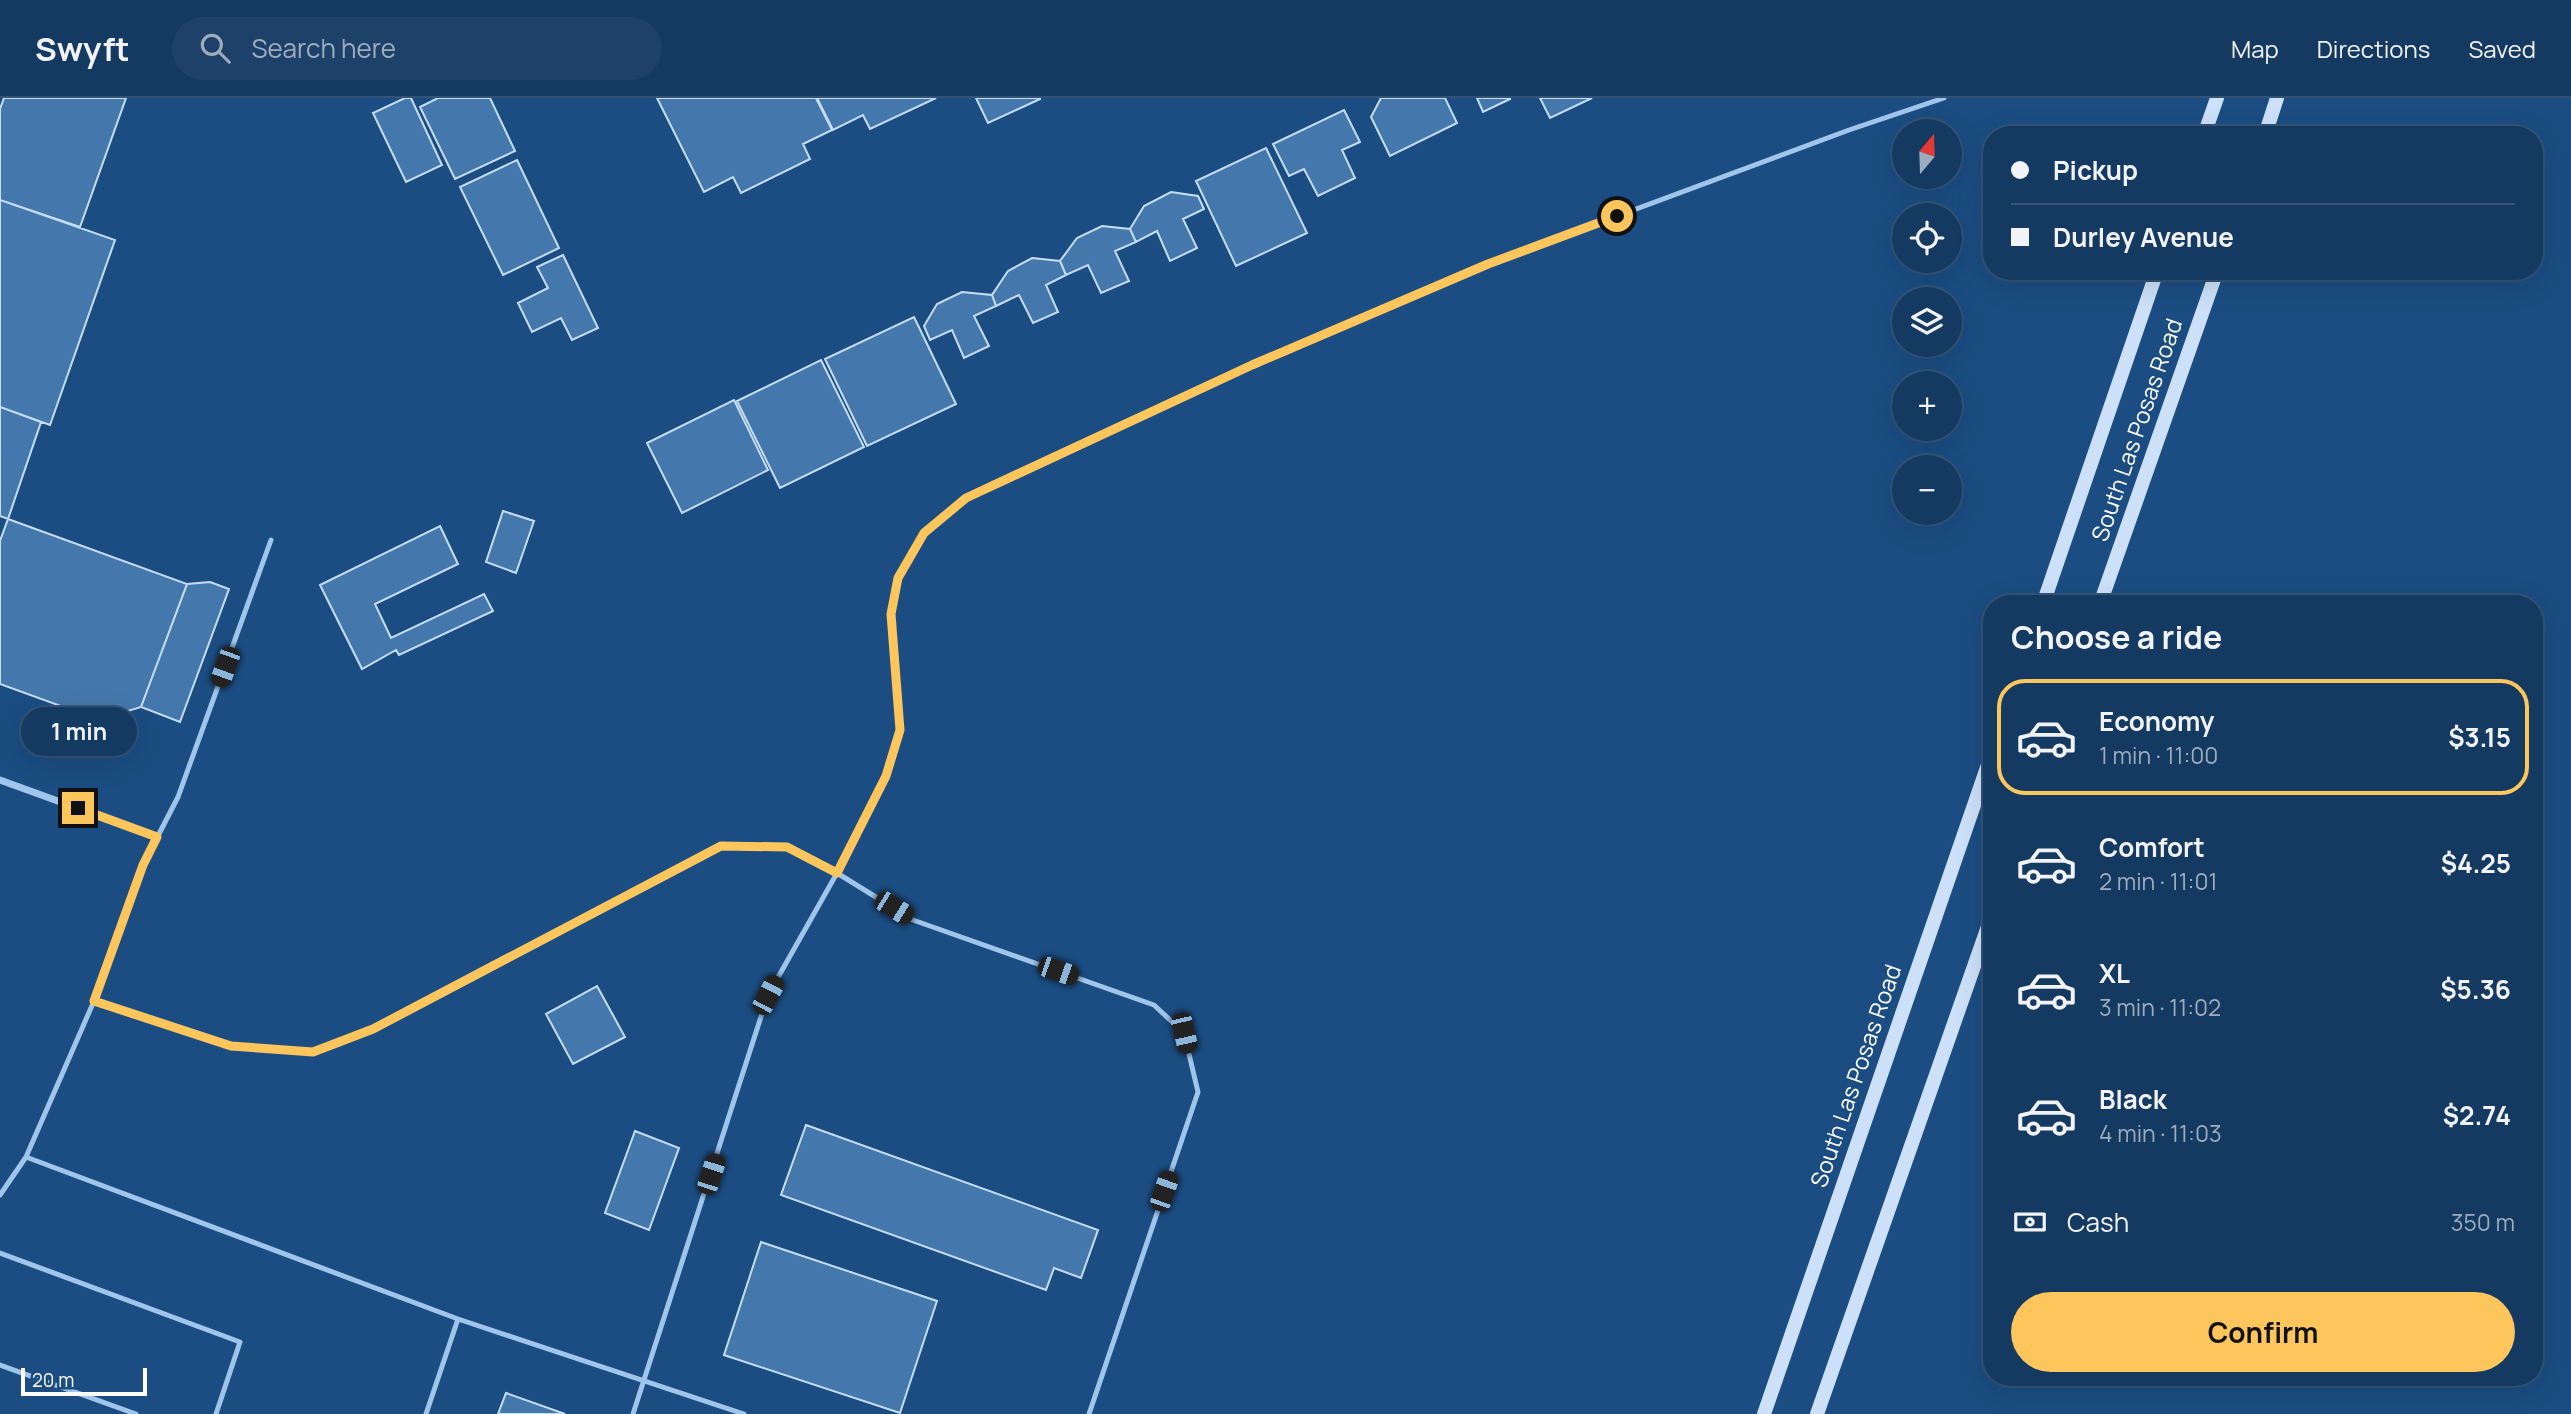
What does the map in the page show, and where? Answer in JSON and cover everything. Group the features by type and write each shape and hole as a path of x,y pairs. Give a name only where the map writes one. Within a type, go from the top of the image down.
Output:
{"main road":[{"path":"2207,126 2217,98"},
{"path":"2267,126 2277,98"},
{"name":"South Las Posas Road","path":"2046,595 2154,280"},
{"name":"South Las Posas Road","path":"2103,595 2214,280"},
{"name":"South Las Posas Road","path":"1764,1414 1983,779"},
{"path":"1817,1414 1983,941"}],"street":[{"path":"0,780 157,837"}],"lane":[{"path":"634,1414 768,995 837,873 886,776 900,730 891,614 898,578 924,533 966,498 1252,365 1488,264 1849,130 1944,98"},
{"path":"0,1195 26,1157 94,1001 143,865 178,797 271,540"},
{"path":"94,1001 231,1046 313,1052 373,1029 721,846 787,847 837,873 913,920 1154,1005 1184,1033 1198,1092 1089,1414"},
{"path":"26,1157 458,1320 744,1414"},
{"path":"0,1253 240,1342 216,1414"},
{"path":"426,1414 458,1320"},
{"path":"0,1364 136,1414"}],"building":[{"path":"4,98 126,98 80,227 0,200 0,109"},
{"path":"405,98 411,98 442,165 406,182 373,113"},
{"path":"438,98 490,98 515,151 455,179 420,107"},
{"path":"657,98 816,98 832,130 803,144 810,159 741,193 733,177 704,192"},
{"path":"817,98 936,98 870,129 863,115 833,130"},
{"path":"976,98 1040,98 1040,99 988,123"},
{"path":"1381,98 1445,98 1457,123 1390,156 1371,117"},
{"path":"1477,98 1510,98 1510,99 1483,112"},
{"path":"1540,98 1592,98 1550,118"},
{"path":"1344,110 1360,142 1342,150 1355,178 1318,196 1304,169 1289,176 1273,144"},
{"path":"1266,148 1307,233 1236,266 1196,181"},
{"path":"517,160 559,248 503,275 460,187"},
{"path":"1171,192 1198,196 1204,209 1183,219 1197,248 1170,261 1157,231 1136,242 1130,229 1144,206"},
{"path":"0,200 115,240 50,425 0,407"},
{"path":"1102,226 1130,229 1136,242 1115,251 1129,281 1101,293 1088,265 1066,275 1060,261 1077,238"},
{"path":"563,255 598,328 572,340 561,318 532,332 518,303 548,288 537,267"},
{"path":"1032,258 1060,261 1066,275 1046,285 1058,312 1033,323 1019,295 996,306 992,295 1008,271"},
{"path":"962,292 992,295 996,306 974,316 989,346 964,358 952,330 930,340 924,326 937,304"},
{"path":"914,317 956,404 867,446 825,359"},
{"path":"821,360 864,447 780,488 737,401"},
{"path":"734,400 768,470 682,513 647,443"},
{"path":"0,407 41,422 8,519 0,516"},
{"path":"503,511 534,521 516,573 486,562"},
{"path":"8,519 187,584 141,707 99,720 0,684 0,541"},
{"path":"440,526 458,564 375,604 391,638 484,594 493,611 399,655 396,650 362,669 320,585"},
{"path":"210,582 229,589 180,722 141,707 187,584"},
{"path":"597,986 625,1037 573,1064 546,1014"},
{"path":"806,1125 1098,1230 1081,1278 1054,1268 1046,1290 781,1195"},
{"path":"635,1131 679,1148 649,1230 605,1213"},
{"path":"761,1242 937,1301 900,1413 724,1355"},
{"path":"506,1393 565,1414 498,1414"}],"route":[{"path":"78,808 157,837 143,865 94,1001 231,1046 313,1052 373,1029 721,846 787,847 837,873 886,776 900,730 891,614 898,578 924,533 966,498 1252,365 1488,264 1617,216"}]}
